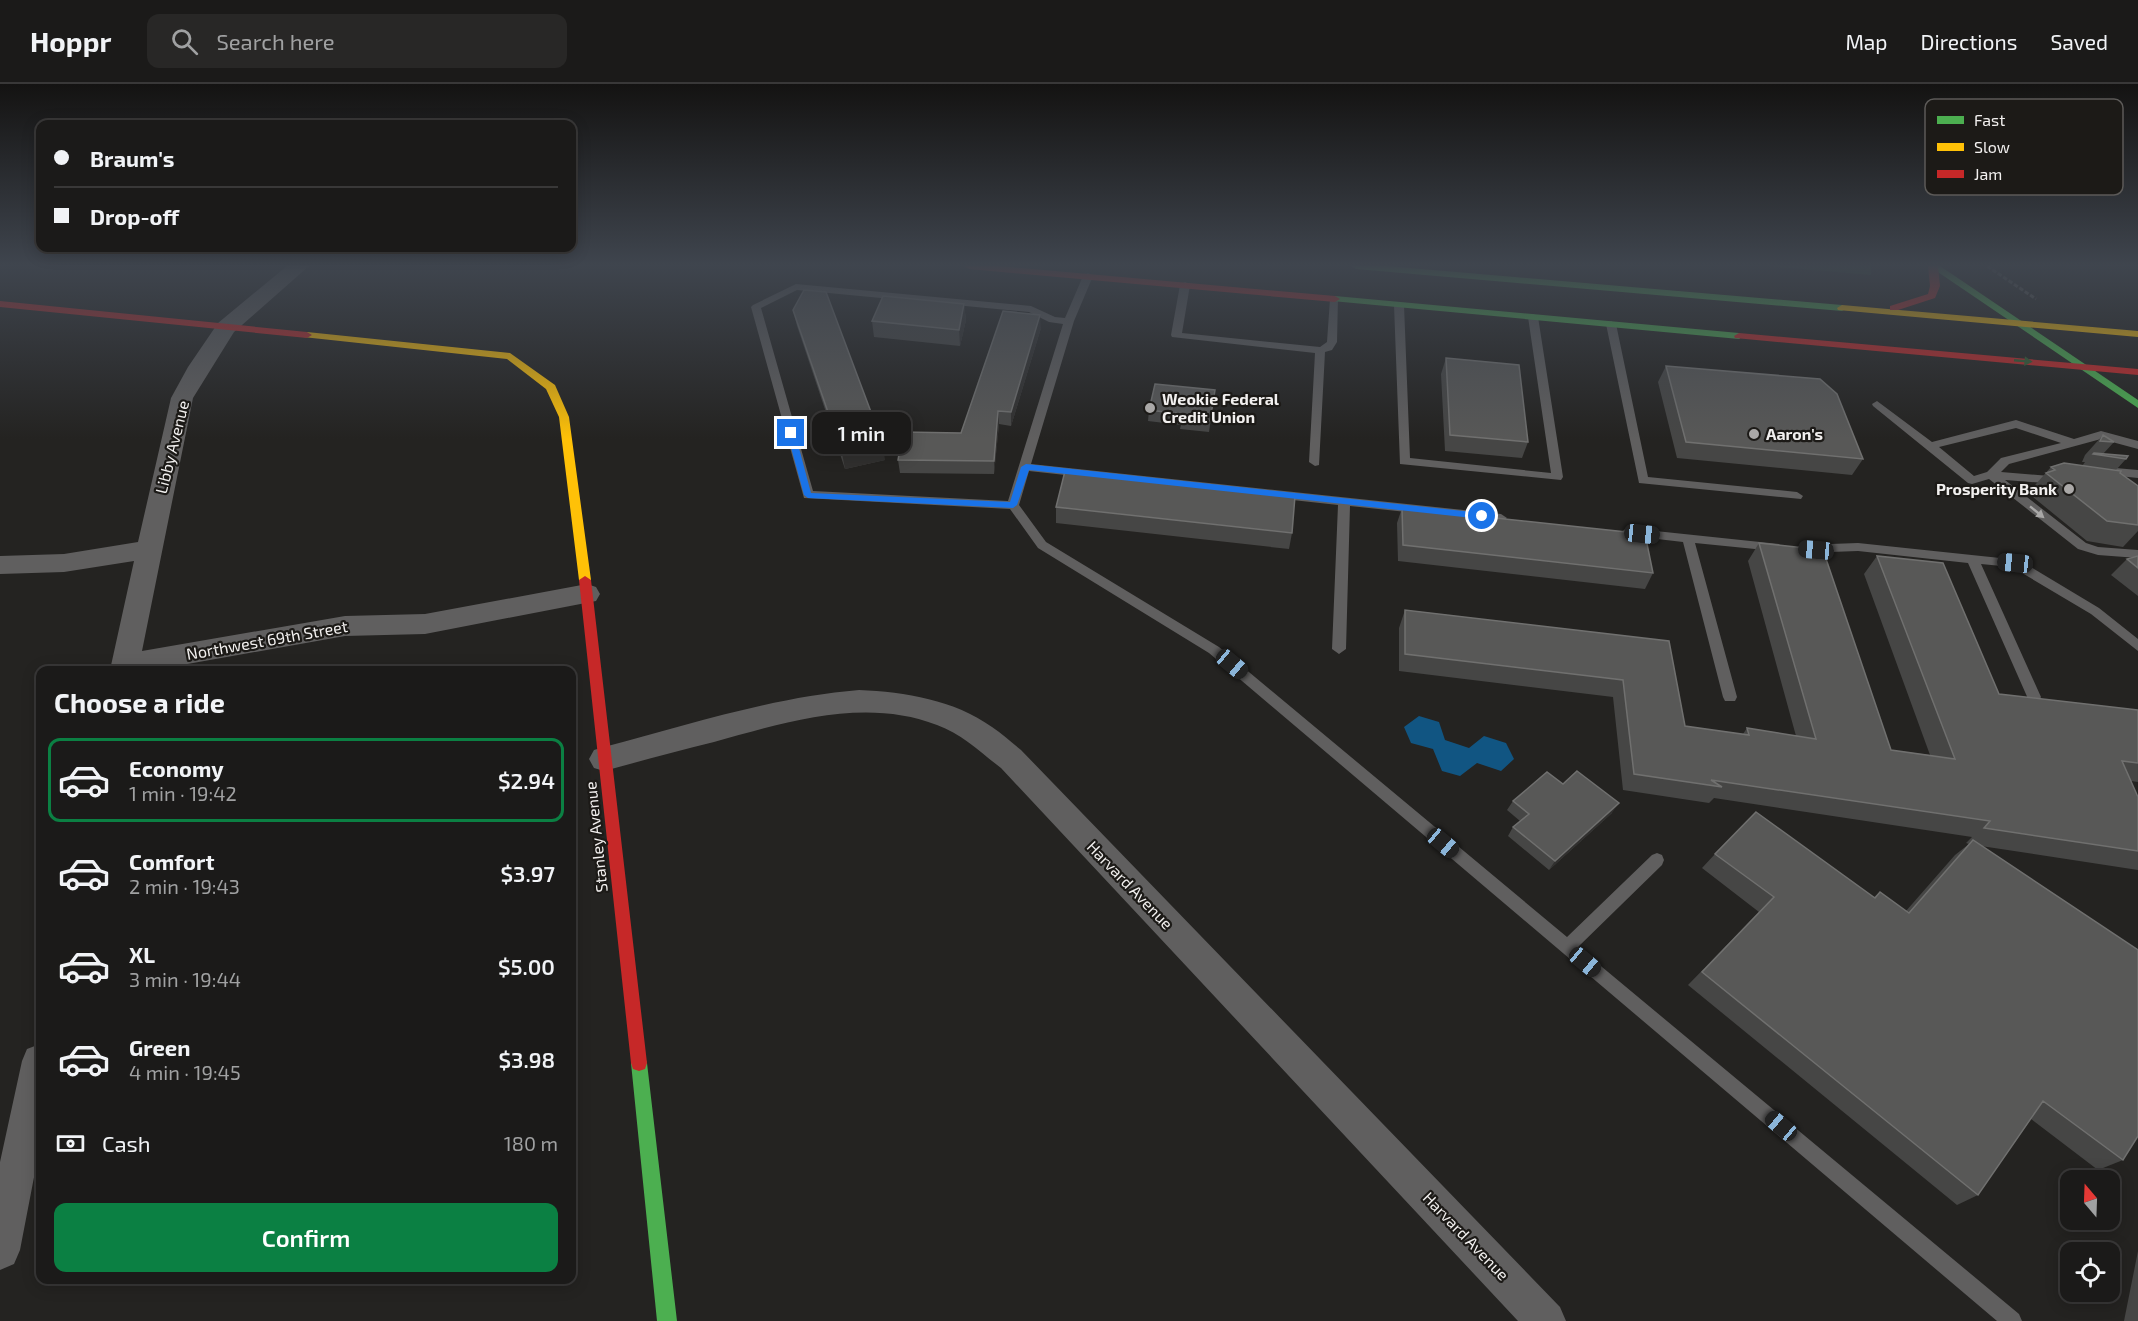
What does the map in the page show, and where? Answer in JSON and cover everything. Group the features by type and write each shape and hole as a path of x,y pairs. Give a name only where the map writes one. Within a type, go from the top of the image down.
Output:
{"main road":[{"name":"Stanley Avenue","path":"186,324 510,356 543,376 561,399 587,594 667,1321"},
{"path":"1608,324 2138,372"},
{"path":"2019,324 2138,405"},
{"path":"2026,324 2138,334"}],"street":[{"name":"Libby Avenue","path":"124,666 182,398 199,367 231,324"},
{"path":"0,565 64,563 148,550"},
{"name":"Northwest 69th Street","path":"135,666 345,626 425,624 587,594"},
{"name":"Harvard Avenue","path":"604,759 830,701 879,701 906,705 947,717 979,733 1011,759 1546,1321"},
{"path":"0,1250 36,1080"}],"lane":[{"path":"761,324 808,495 1013,505"},
{"path":"1013,505 1068,324"},
{"path":"1178,324 1176,335 1320,350 1328,348 1332,342 1333,324"},
{"path":"1400,324 1404,460 1557,477 1534,324"},
{"path":"1611,324 1643,480 1797,496"},
{"path":"1315,462 1320,350"},
{"path":"1877,404 1972,480 1991,475 2035,477 2069,482"},
{"path":"1930,446 2016,424 2074,443"},
{"path":"1991,475 2005,461 2101,435 2138,445"},
{"path":"1026,467 1510,519"},
{"path":"2035,477 2064,470"},
{"path":"2095,470 2138,474"},
{"path":"1991,475 2082,546 2098,551 2138,554"},
{"path":"1340,649 1344,501"},
{"path":"1013,505 1042,545 1214,650 2012,1321"},
{"path":"1617,531 1816,550 1858,547 2015,563 2095,611 2138,646"},
{"path":"1688,539 1730,697"},
{"path":"1972,558 2034,697"},
{"path":"1567,946 1657,860"}],"water":[{"path":"1419,716 1439,722 1445,740 1469,748 1484,736 1506,743 1514,759 1501,771 1477,763 1460,776 1442,771 1433,749 1411,743 1404,727"}],"building":[{"path":"798,324 838,324 883,444 842,453"},
{"path":"898,324 960,324 959,330"},
{"path":"999,324 1037,324 1011,412 998,411 994,461 898,460 903,432 961,433"},
{"path":"1446,358 1519,365 1528,442 1450,435"},
{"name":"Aaron's","path":"1666,366 1820,379 1837,394 1863,459 1686,442"},
{"path":"1155,384 1215,390 1210,421 1181,418 1182,414 1149,410"},
{"path":"2103,435 2114,442 2100,441"},
{"path":"2094,453 2128,456 2126,459"},
{"path":"2064,463 2121,471 2120,473 2138,486 2138,525 2107,521 2046,473 2055,470 2051,467"},
{"path":"1065,471 1295,496 1292,533 1056,507"},
{"path":"1402,508 1645,534 1653,573 1403,545"},
{"path":"1759,543 1823,550 1891,750 1955,759 1877,556 1943,563 1999,694 2138,710 2138,763 2122,761 2138,797 2138,851 1984,828 1990,821 1711,780 1722,787 1634,774 1623,680 1405,654 1405,610 1669,641 1685,726 1749,735 1747,728 1816,739"},
{"path":"2138,556 2138,568 2127,559"},
{"path":"1577,771 1619,803 1555,861 1513,827 1529,814 1513,801 1547,772 1563,784"},
{"path":"1756,812 1875,898 1880,892 1909,913 1973,840 2138,950 2138,1136 2123,1160 2043,1101 1978,1195 1702,972 1774,897 1715,854"}],"traffic: fast":[{"path":"1605,324 1739,336"},
{"path":"2019,324 2138,405"},
{"path":"639,1063 667,1321"}],"traffic: slow":[{"path":"2021,324 2138,334"},
{"path":"307,335 510,356 551,387 564,417 585,580"}],"traffic: jam":[{"path":"195,324 307,335"},
{"path":"1739,336 2138,372"},
{"path":"585,580 639,1063"}],"place":[{"name":"Weokie Federal Credit Union","path":"1150,408"},
{"name":"Aaron's","path":"1754,434"},
{"name":"Prosperity Bank","path":"2069,489"}],"route":[{"path":"791,433 808,495 1013,505 1026,467 1482,516"}]}
